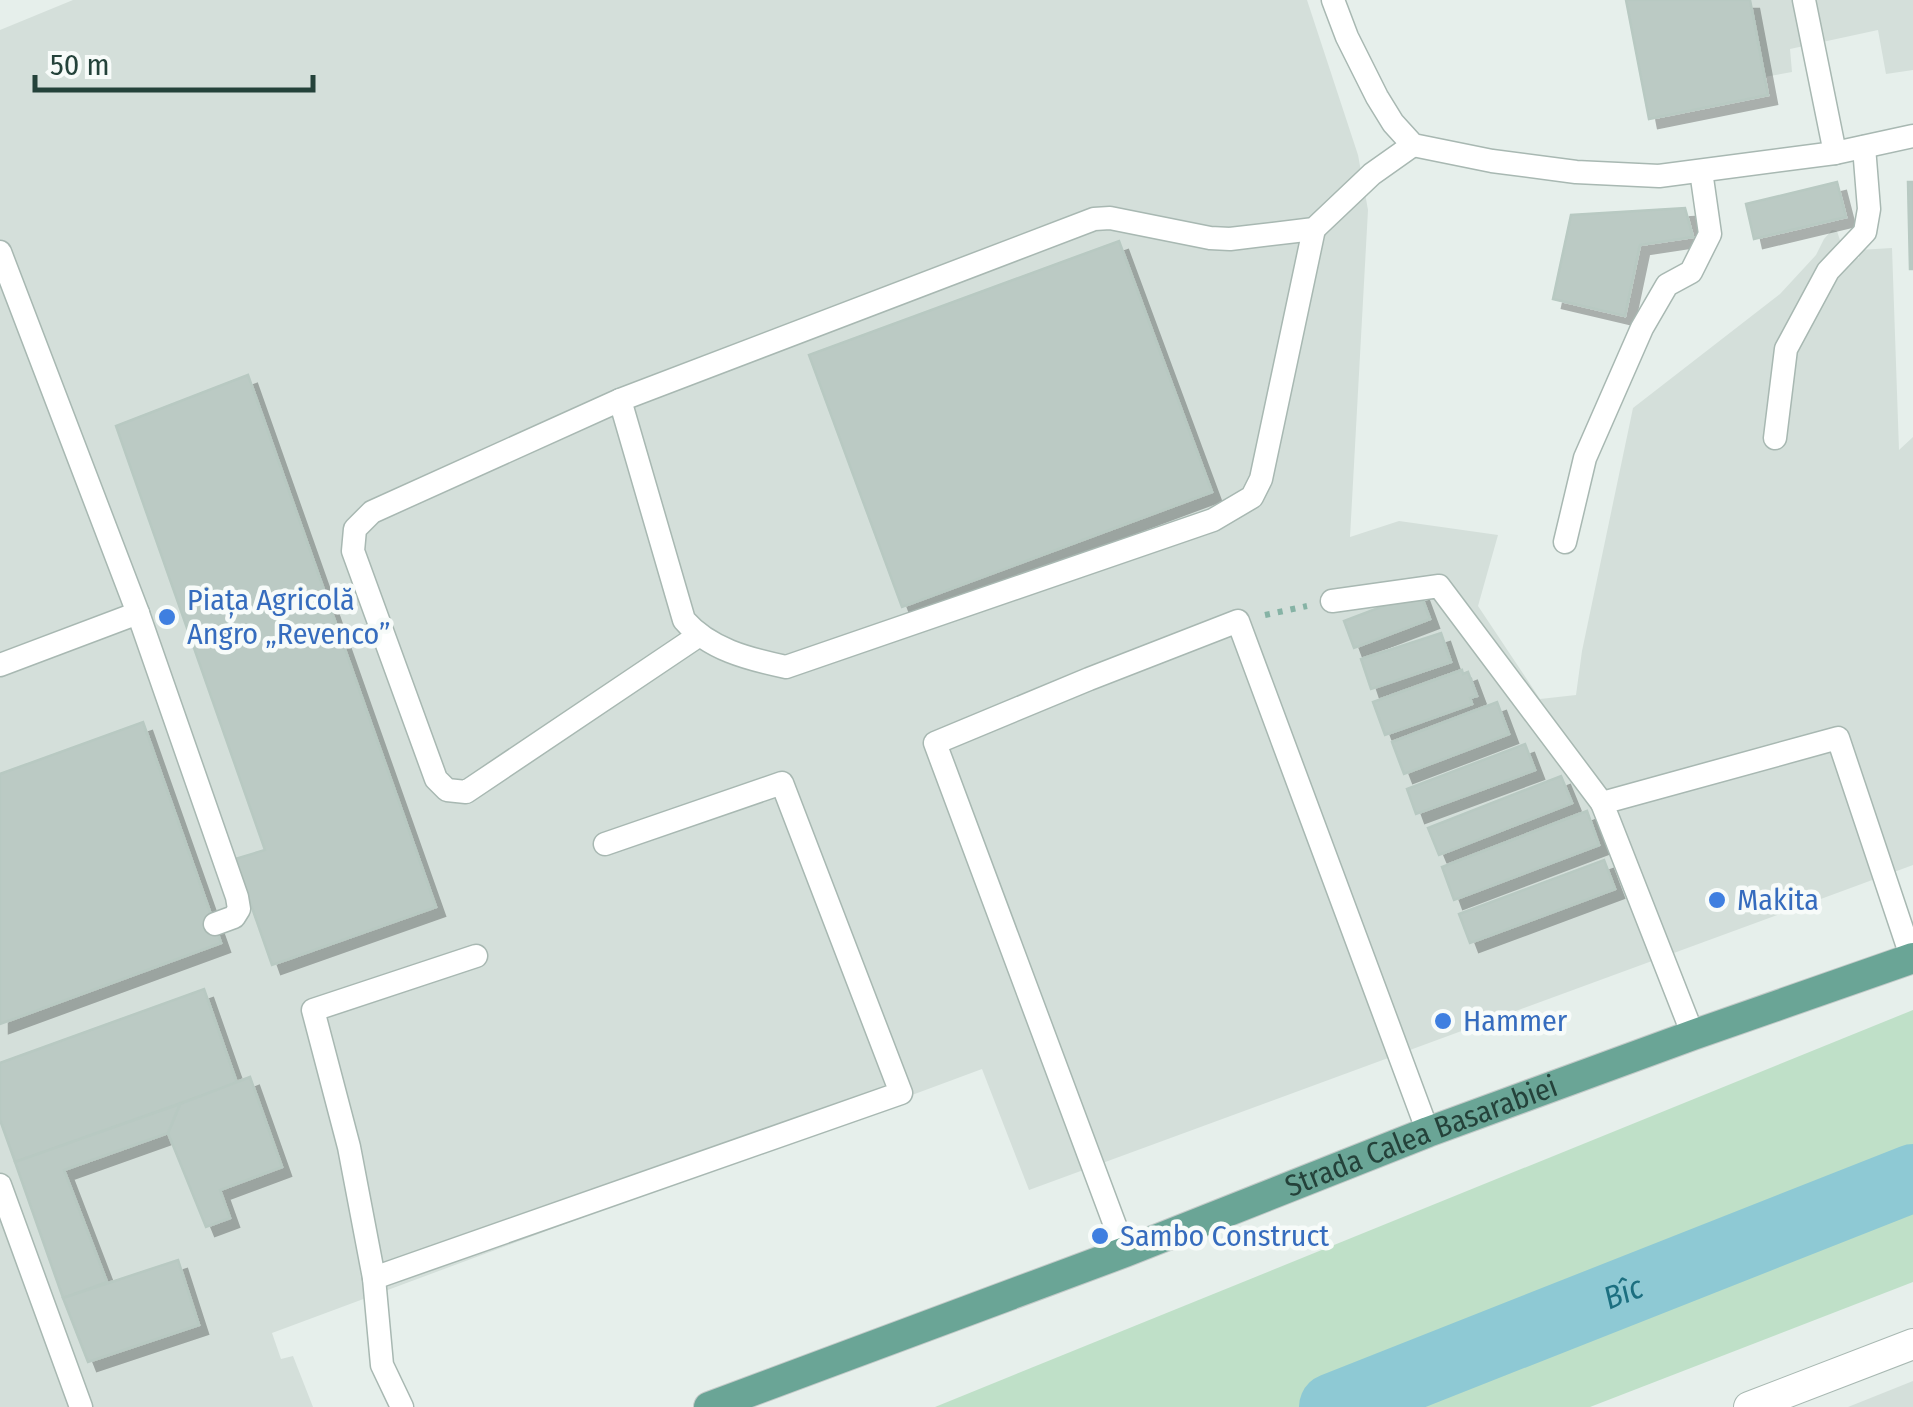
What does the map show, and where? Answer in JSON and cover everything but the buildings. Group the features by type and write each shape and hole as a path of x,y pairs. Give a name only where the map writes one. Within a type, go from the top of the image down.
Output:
{"main road":[{"name":"Strada Calea Basarabiei","path":"709,1407 1125,1252 1428,1132 1912,958"}],"street":[{"path":"1749,1407 1913,1344"}],"lane":[{"path":"1333,0 1378,97 1412,145 1576,172 1659,176 1835,153 1913,136"},
{"path":"1804,0 1835,153"},
{"path":"620,400 684,620 698,636 748,659 786,667 1213,520 1252,497 1261,480 1314,228 1372,174 1412,145"},
{"path":"1775,438 1786,349 1828,271 1865,232 1869,209 1864,146"},
{"path":"1565,542 1585,458 1642,328 1667,285 1691,272 1710,234 1701,170"},
{"path":"698,636 466,792 446,790 436,779 353,551 355,529 372,512 620,400 1094,219 1110,218 1230,239 1314,228"},
{"path":"0,252 138,613 236,897 238,909 234,917 215,924"},
{"path":"1332,601 1439,586 1602,804 1693,1035"},
{"path":"0,665 138,613"},
{"path":"1125,1252 935,743 1089,679 1238,621 1428,1132"},
{"path":"1602,804 1838,738 1912,958"},
{"path":"374,1278 902,1092 782,783 606,844"},
{"path":"402,1407 382,1365 374,1278 349,1147 313,1010 476,956"},
{"path":"0,1185 81,1407"}],"path":[{"path":"1238,621 1332,601"}],"shaded area":[{"path":"73,0 1307,0 1358,155 1368,210 1350,537 1399,521 1498,535 1478,606 1540,699 1576,695 1633,408 1780,294 1816,255 1832,230 1837,231 1846,259 1859,258 1859,250 1892,248 1899,450 1913,437 1913,865 1029,1190 982,1069 272,1333 281,1359 293,1356 313,1407 0,1407 0,30"},
{"path":"1730,0 1913,0 1913,70 1886,74 1878,30 1790,49 1792,72 1764,77"},
{"path":"1913,1381 1913,1407 1848,1407"}],"green space":[{"path":"1913,1010 1913,1282 1590,1407 935,1407"}],"waterway":[{"name":"Bîc","path":"1333,1407 1913,1178"}],"place":[{"name":"Piața Agricolă Angro „Revenco”","path":"167,617"},
{"name":"Makita","path":"1717,900"},
{"name":"Hammer","path":"1443,1021"},
{"name":"Sambo Construct","path":"1100,1236"}]}
